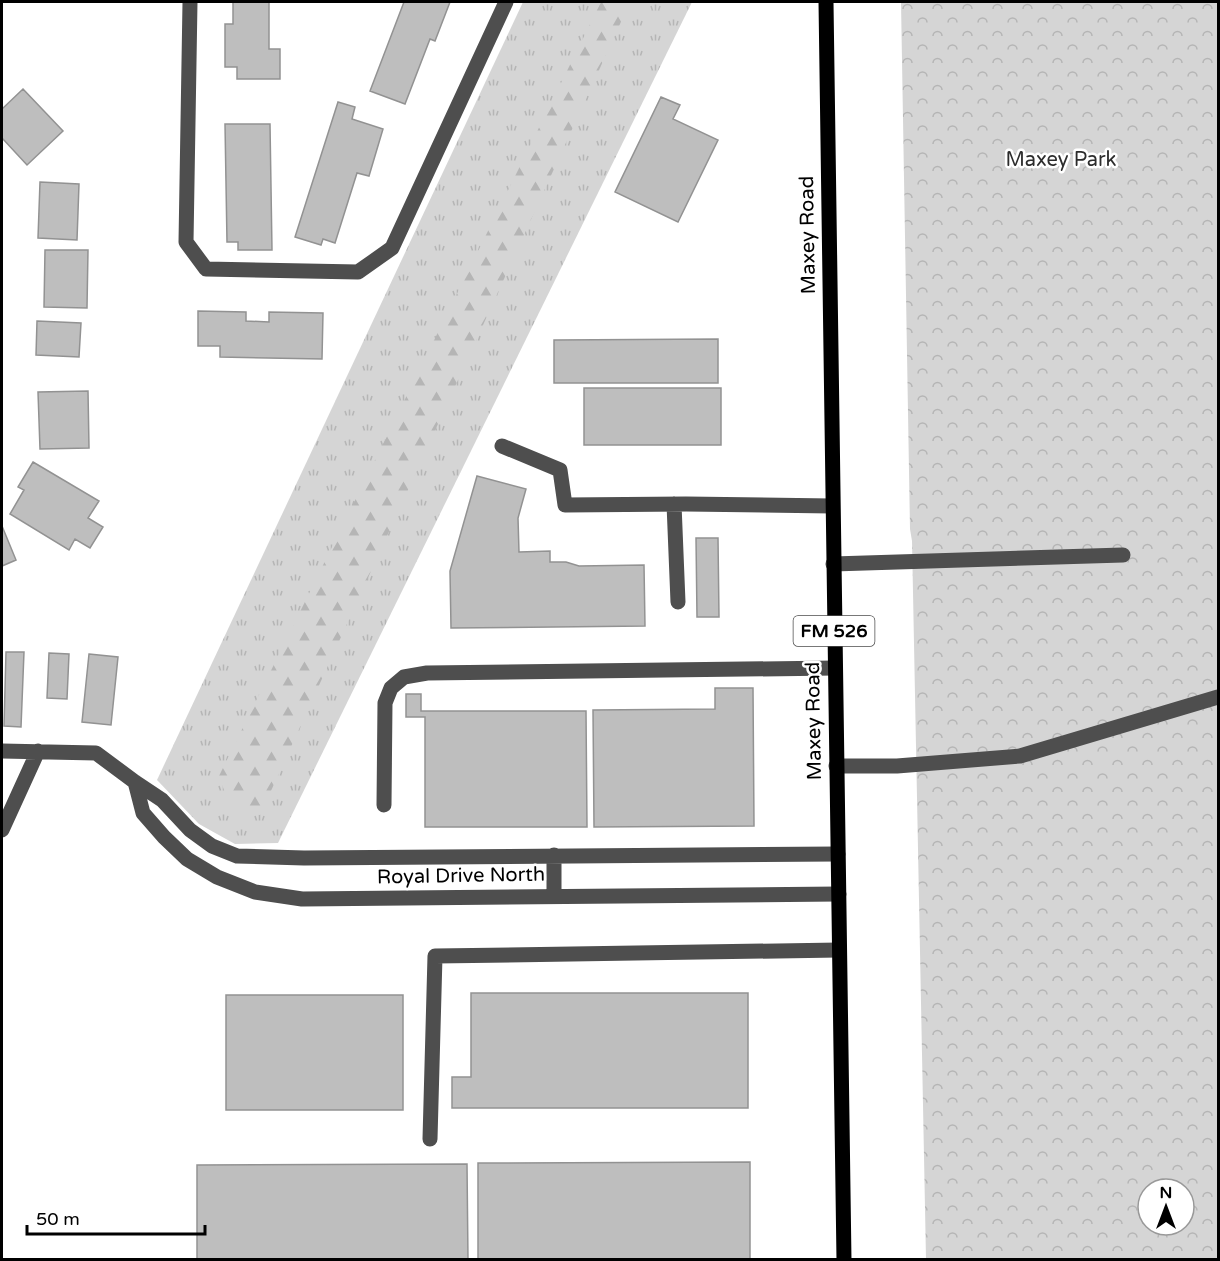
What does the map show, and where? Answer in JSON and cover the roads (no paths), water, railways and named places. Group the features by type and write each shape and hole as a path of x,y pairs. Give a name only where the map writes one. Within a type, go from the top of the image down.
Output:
{"main road":[{"name":"Maxey Road","path":"826,2 844,1260"}],"street":[{"path":"190,2 186,242 206,269 358,272 392,248 506,2"},
{"path":"502,446 560,470 565,505 832,506"},
{"path":"674,504 678,602"},
{"path":"833,564 1123,555"},
{"path":"384,805 385,703 391,688 404,677 427,673 835,668"},
{"path":"836,766 897,766 1020,756 1218,697"},
{"name":"Royal Drive North","path":"2,751 96,753 162,800 190,830 212,846 237,856 304,858 838,854"},
{"path":"2,830 38,751"},
{"name":"Royal Drive North","path":"135,782 143,813 187,860 217,877 255,892 302,899 839,894"},
{"path":"554,855 554,896"},
{"path":"430,1139 435,956 840,950"}],"park label":[{"name":"Maxey Park","path":"1061,160"}]}
